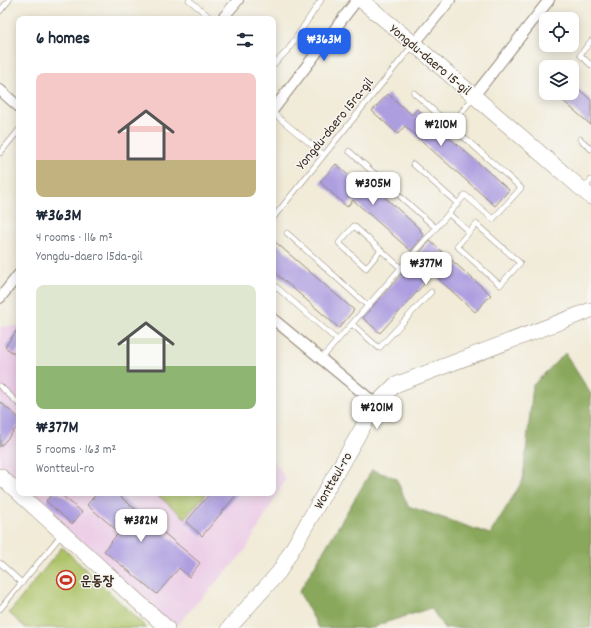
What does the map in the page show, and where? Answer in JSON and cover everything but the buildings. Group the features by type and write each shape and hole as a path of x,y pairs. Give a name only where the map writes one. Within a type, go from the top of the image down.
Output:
{"street":[{"path":"225,16 238,0"},
{"path":"276,106 357,0"},
{"name":"Yongdu-daero 15-gil","path":"361,0 474,96 588,189"},
{"path":"414,44 450,0"},
{"path":"474,96 549,0"},
{"path":"0,90 16,104"},
{"path":"0,299 16,278"},
{"name":"Wontteul-ro","path":"229,628 279,572 376,404 395,385 591,310"},
{"path":"276,322 376,404"},
{"path":"0,476 16,490"},
{"path":"22,496 167,628"}],"lane":[{"path":"0,11 9,0"},
{"path":"189,0 208,16"},
{"path":"276,62 288,50 321,0"},
{"path":"591,41 580,55 591,64"},
{"name":"Yongdu-daero 15ra-gil","path":"276,214 414,44"},
{"path":"321,359 465,195 493,219 521,188 414,93"},
{"path":"451,125 474,96"},
{"path":"276,115 324,155"},
{"path":"0,153 16,134"},
{"path":"580,139 591,149"},
{"path":"349,151 436,228"},
{"path":"413,164 458,204"},
{"path":"449,214 469,232"},
{"path":"476,224 520,263 500,285 457,246 469,232 476,224"},
{"path":"381,250 366,268 339,243 354,226 381,250 401,268"},
{"path":"287,233 368,306"},
{"path":"276,287 337,340"},
{"path":"352,324 379,348 431,292"},
{"path":"0,386 16,401"},
{"path":"0,609 63,533"},
{"path":"0,563 22,582"}],"shaded area":[{"path":"16,325 16,487 0,473 0,327"},
{"path":"276,464 286,479 245,551 174,628 25,496 276,496"}],"green space":[{"path":"565,353 591,394 591,628 444,628 431,608 381,624 374,628 319,628 299,592 372,470 396,478 408,506 490,534 523,480 533,385"},
{"path":"159,496 204,496 185,518"},
{"name":"운동장","path":"62,547 147,628 26,628 9,613"}],"place":[{"name":"운동장","path":"66,580"}]}
